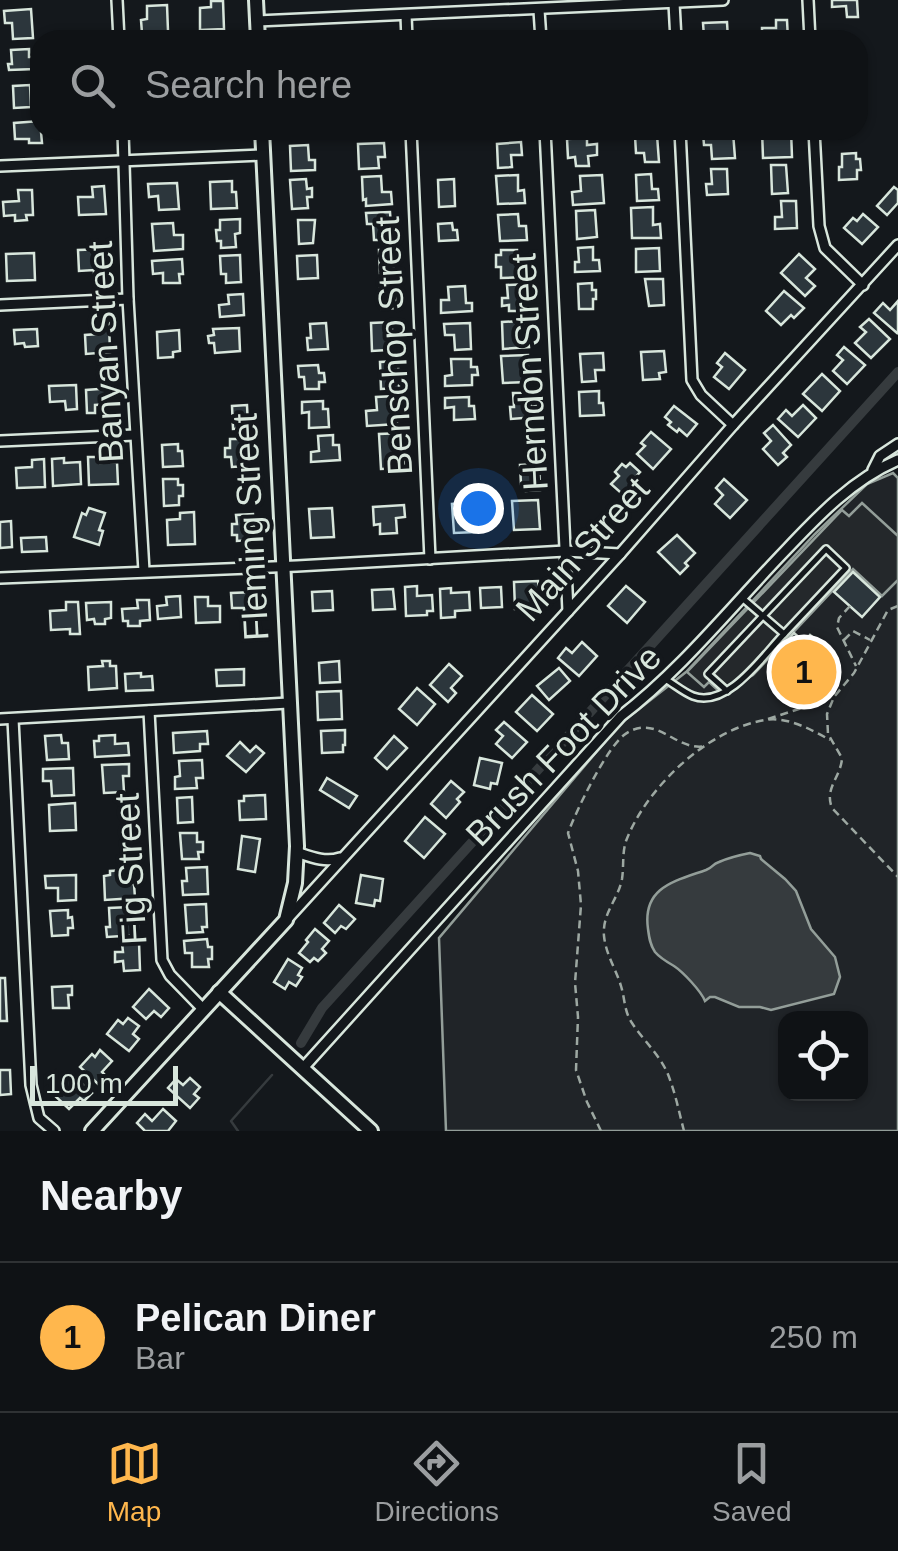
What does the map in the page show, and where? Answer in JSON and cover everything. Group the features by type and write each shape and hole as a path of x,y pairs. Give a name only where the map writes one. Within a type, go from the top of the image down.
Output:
{"street":[{"path":"117,0 118,30"},
{"path":"256,0 257,30"},
{"path":"257,21 723,0"},
{"path":"808,0 810,30"},
{"path":"674,3 675,30"},
{"path":"540,10 541,30"},
{"path":"406,15 407,30"},
{"name":"Banyan Street","path":"123,140 144,571"},
{"name":"Fleming Street","path":"262,140 296,852 295,884 286,920"},
{"name":"Benschop Street","path":"411,140 430,559"},
{"name":"Herndon Street","path":"545,140 568,611"},
{"path":"680,140 692,380 701,395 733,425"},
{"path":"815,140 819,226 825,248 863,285"},
{"path":"0,166 263,155"},
{"name":"Main Street","path":"286,920 898,245"},
{"path":"0,306 128,299"},
{"path":"0,440 135,434"},
{"name":"Brush Foot Drive","path":"873,470 880,456 898,444"},
{"name":"Brush Foot Drive","path":"304,1068 621,716 665,679 824,509 873,470 898,460"},
{"path":"0,578 565,551 620,554"},
{"path":"0,719 288,703"},
{"name":"Fig Street","path":"149,711 162,960 170,976 203,1009"},
{"path":"13,719 31,1085 39,1118 54,1131"},
{"path":"296,852 331,861 347,854"},
{"path":"92,1131 286,920"},
{"path":"219,992 371,1131"}],"lane":[{"path":"665,679 694,696 709,699 727,691 846,568 826,550 708,674 727,691"},
{"path":"741,596 784,634"}],"path":[{"path":"850,606 838,623 857,668"},
{"path":"898,606 888,610 857,668 834,696 826,728 842,758 829,794 832,808 898,877"},
{"path":"843,642 853,631 871,640"},
{"path":"684,1131 667,1072 627,1014 604,931 606,913 620,884 624,846 666,778 708,746 732,731 814,704 842,688"},
{"path":"767,720 804,727 830,740"},
{"path":"602,1131 576,1070 575,983 581,905 568,833 613,747 628,732 649,728 692,747 708,746"}],"shaded area":[{"path":"893,473 898,478 898,1131 446,1131 439,938 620,724 686,672 867,484"},
{"path":"862,503 898,536 898,580 882,596 853,569 753,675 721,693 709,682 704,687 687,672 842,510 849,516"},
{"path":"750,853 760,856 796,891 811,929 835,957 840,977 834,994 771,1010 739,1007 715,997 705,1001 687,977 653,949 647,915 650,904 663,888"}],"building":[{"path":"832,0 857,0 858,17 847,17 846,6 832,7"},
{"path":"211,1 223,1 224,29 200,30 200,8 211,7"},
{"path":"167,5 168,30 142,30 147,6"},
{"path":"31,9 30,38 13,39 12,23 5,23 4,11"},
{"path":"776,20 787,20 788,30 762,30 762,28 776,28"},
{"path":"727,22 727,30 704,30 703,23"},
{"path":"29,49 30,69 9,70 11,50"},
{"path":"30,85 30,107 14,108 13,86"},
{"path":"30,122 30,140 42,143 15,139 14,123"},
{"path":"567,140 597,144 597,155 588,156 589,166 576,166 575,157 568,158"},
{"path":"635,140 657,140 659,162 645,162 644,153 636,153"},
{"path":"704,140 734,140 735,158 712,159 711,145 704,145"},
{"path":"762,140 791,140 792,157 763,158"},
{"path":"521,142 522,155 511,155 512,167 498,168 497,144"},
{"path":"384,143 385,157 378,157 379,168 359,169 358,144"},
{"path":"308,145 309,160 315,160 315,170 291,171 290,146"},
{"path":"856,153 861,170 857,170 857,179 839,180 842,154"},
{"path":"771,165 786,165 788,193 772,194"},
{"path":"711,169 727,169 728,194 707,195 706,184 712,184"},
{"path":"651,174 652,189 658,189 659,200 637,201 636,175"},
{"path":"518,175 518,191 524,190 525,203 498,204 496,176"},
{"path":"602,175 604,203 573,205 572,192 581,191 580,176"},
{"path":"381,176 382,192 391,192 392,204 366,206 362,177"},
{"path":"306,179 307,189 312,188 312,197 307,197 308,208 292,209 290,180"},
{"path":"454,179 455,206 439,207 438,180"},
{"path":"232,181 237,208 211,209 210,182"},
{"path":"177,183 179,209 159,210 158,196 149,197 148,184"},
{"path":"104,186 106,214 79,215 78,197 93,197 92,187"},
{"path":"894,187 898,190 898,203 887,215 877,206"},
{"path":"18,190 32,190 33,215 26,215 27,220 15,221 15,215 4,216 3,202 19,201"},
{"path":"781,201 796,201 797,228 775,229 775,217 782,217"},
{"path":"653,207 653,225 660,224 661,238 632,238 631,208"},
{"path":"595,210 597,237 577,239 576,211"},
{"path":"390,212 392,240 374,240 373,224 367,224 366,213"},
{"path":"518,214 519,226 526,226 527,240 500,241 498,215"},
{"path":"863,214 878,227 862,244 844,228"},
{"path":"240,219 236,247 221,248 216,230 220,230 220,220"},
{"path":"298,220 315,220 313,243 299,244"},
{"path":"173,223 174,235 183,235 183,249 154,251 152,224"},
{"path":"452,223 458,240 439,241 438,224"},
{"path":"593,247 593,260 599,260 600,271 575,272 578,248"},
{"path":"659,248 660,271 636,272 636,249"},
{"path":"106,249 108,276 94,277 94,270 79,271 78,250"},
{"path":"379,250 393,250 394,272 380,273"},
{"path":"501,250 517,250 517,265 527,265 527,277 501,278 496,255 501,255"},
{"path":"34,253 35,280 7,281 6,254"},
{"path":"799,254 815,269 806,278 815,286 805,296 781,273"},
{"path":"240,255 241,282 226,283 220,256"},
{"path":"317,255 318,278 298,279 297,256"},
{"path":"182,259 180,283 163,283 163,273 153,274 152,261"},
{"path":"645,279 663,279 664,305 649,306"},
{"path":"592,283 592,290 596,290 593,309 579,309 578,284"},
{"path":"530,284 530,295 523,295 524,311 509,311 509,305 502,306 502,298 508,298 507,285"},
{"path":"394,286 396,308 382,309 380,287"},
{"path":"465,286 466,303 472,303 472,311 441,313 441,300 449,300 448,287"},
{"path":"784,291 804,308 781,325 766,311"},
{"path":"243,294 244,315 220,317 219,305 229,304 228,295"},
{"path":"898,301 897,333 874,313 883,303 890,310"},
{"path":"869,319 890,339 871,358 855,343 866,332 860,327"},
{"path":"523,321 529,347 503,349 502,322"},
{"path":"392,322 392,336 386,337 387,350 372,351 371,323"},
{"path":"109,323 110,352 86,354 85,335 98,334 97,324"},
{"path":"326,323 328,349 308,350 310,324"},
{"path":"470,323 471,349 455,350 454,335 445,335 444,324"},
{"path":"239,328 240,351 215,353 208,336 214,335 213,329"},
{"path":"37,329 38,346 15,344 14,330"},
{"path":"179,330 180,351 173,352 173,357 158,358 157,332"},
{"path":"844,347 865,365 847,384 833,371 843,360 837,355"},
{"path":"664,351 666,372 659,373 660,379 643,380 641,352"},
{"path":"603,353 604,370 595,370 596,381 582,382 580,354"},
{"path":"725,353 745,370 729,389 714,377 722,367 717,363"},
{"path":"528,355 528,382 503,383 501,356"},
{"path":"451,359 471,359 471,367 477,367 478,375 472,375 472,385 445,386 445,376 452,375"},
{"path":"398,361 399,388 381,389 380,362"},
{"path":"318,365 325,382 319,382 319,389 305,389 298,366"},
{"path":"822,374 840,391 822,411 803,394"},
{"path":"76,385 77,409 66,410 65,401 50,402 49,386"},
{"path":"112,388 113,404 95,405 95,413 87,413 86,390"},
{"path":"599,391 604,415 580,416 579,392"},
{"path":"513,393 530,393 536,417 511,419"},
{"path":"396,396 397,424 367,426 366,411 377,410 376,397"},
{"path":"469,397 475,419 454,420 454,407 445,408 445,398"},
{"path":"323,401 323,409 328,409 329,427 309,428 309,412 302,413 302,402"},
{"path":"247,405 248,428 233,429 232,406"},
{"path":"803,405 816,418 798,437 778,419 786,410 792,416"},
{"path":"674,406 697,424 687,436 668,425 671,422 665,417"},
{"path":"773,425 791,445 783,453 787,457 778,465 763,449 771,441 764,433"},
{"path":"651,432 671,449 653,469 637,454"},
{"path":"403,433 403,446 398,446 399,457 404,456 404,468 381,469 379,434"},
{"path":"333,435 333,445 339,445 340,460 311,462 311,452 319,451 318,436"},
{"path":"230,439 245,439 246,466 232,467 231,457 225,457"},
{"path":"178,444 183,466 163,467 162,445"},
{"path":"88,457 99,457 100,463 117,462 118,484 89,485"},
{"path":"64,458 64,463 80,462 81,484 53,486 52,459"},
{"path":"44,459 45,487 17,488 16,468 32,467 32,460"},
{"path":"630,463 640,472 630,483 638,490 629,500 611,484 619,476 615,472 622,464 626,467"},
{"path":"539,464 540,490 526,491 526,484 521,484 520,465"},
{"path":"163,479 178,479 178,485 183,485 179,505 164,506"},
{"path":"724,479 747,500 730,518 715,504 723,495 716,488"},
{"path":"538,500 540,529 514,530 512,501"},
{"path":"479,502 480,522 475,522 475,532 454,533 452,504"},
{"path":"404,505 405,517 396,518 397,533 380,534 380,524 374,525 373,507"},
{"path":"89,508 105,513 99,545 74,537 82,513 86,515"},
{"path":"332,508 334,537 311,538 309,509"},
{"path":"194,512 195,544 168,545 167,520 180,519 180,513"},
{"path":"253,514 250,540 237,541 237,535 232,535 236,515"},
{"path":"11,521 12,547 0,548 0,522"},
{"path":"677,535 695,553 680,574 658,552"},
{"path":"46,537 47,551 22,552 21,538"},
{"path":"853,572 880,597 862,617 834,592"},
{"path":"538,581 539,592 534,593 532,608 515,609 514,582"},
{"path":"417,586 417,596 432,595 433,611 406,616 405,587"},
{"path":"626,586 645,602 627,623 608,606"},
{"path":"501,587 502,607 481,608 480,588"},
{"path":"451,588 451,593 469,592 470,610 455,611 455,617 441,618 440,589"},
{"path":"393,589 395,609 373,610 372,590"},
{"path":"332,591 333,610 313,611 312,592"},
{"path":"258,592 259,613 232,608 231,593"},
{"path":"180,596 181,617 158,619 157,606 167,605 166,597"},
{"path":"195,597 208,597 208,606 220,606 220,622 196,623"},
{"path":"137,600 149,600 150,620 140,621 140,626 128,626 128,621 123,621 122,609 138,608"},
{"path":"66,602 78,602 80,634 70,634 70,629 51,630 50,611 66,610"},
{"path":"111,602 111,618 105,619 105,624 87,620 86,603"},
{"path":"794,633 804,642 810,635 832,653 822,664 828,669 811,689 782,665 795,650 786,642"},
{"path":"582,642 597,656 579,676 558,658 566,648 572,653"},
{"path":"102,661 116,666 117,688 89,690 88,667 103,666"},
{"path":"339,661 340,682 320,683 319,663"},
{"path":"449,664 462,676 451,688 456,693 448,702 430,685"},
{"path":"559,668 570,681 549,700 537,686"},
{"path":"244,669 244,685 217,686 216,670"},
{"path":"141,673 141,677 152,676 153,690 126,691 125,674"},
{"path":"417,688 435,704 417,725 399,709"},
{"path":"341,691 342,719 318,720 317,692"},
{"path":"532,695 553,714 537,731 516,712"},
{"path":"504,722 527,742 512,758 496,744 503,736 496,730"},
{"path":"345,730 343,752 322,753 321,731"},
{"path":"207,731 208,744 200,744 200,751 174,753 173,733"},
{"path":"61,735 62,743 68,743 69,759 47,760 45,736"},
{"path":"115,735 115,744 128,743 129,755 95,757 94,741 99,741 99,736"},
{"path":"394,736 407,748 387,769 375,758"},
{"path":"240,742 250,752 256,746 264,753 246,772 227,756"},
{"path":"480,758 502,763 497,784 491,783 490,789 474,785"},
{"path":"202,760 203,778 196,778 197,788 175,789 175,777 180,776 179,761"},
{"path":"129,764 129,776 123,776 124,792 104,793 102,765"},
{"path":"73,768 74,795 52,796 51,781 43,781 43,769"},
{"path":"327,778 357,796 349,808 320,790"},
{"path":"451,781 464,792 446,818 431,804"},
{"path":"265,795 266,819 240,820 239,801 244,801 244,796"},
{"path":"192,797 193,822 178,823 177,798"},
{"path":"75,803 76,830 50,831 49,805"},
{"path":"425,817 445,834 424,858 405,841"},
{"path":"180,833 197,833 197,842 203,842 199,859 182,859"},
{"path":"242,836 260,839 255,872 238,869"},
{"path":"207,867 208,894 183,895 186,868"},
{"path":"128,870 135,898 105,900 104,876 110,875 110,871"},
{"path":"76,875 76,900 58,901 58,888 46,888 45,876"},
{"path":"361,875 383,879 380,901 375,900 374,906 356,903"},
{"path":"206,904 207,927 202,927 203,932 187,933 185,905"},
{"path":"339,905 355,919 346,929 341,926 335,933 324,923"},
{"path":"130,907 131,923 138,923 138,935 107,937 109,908"},
{"path":"68,910 73,928 68,928 68,935 52,936 50,911"},
{"path":"315,929 329,941 322,949 326,953 318,961 314,958 310,962 299,953"},
{"path":"207,939 208,947 212,947 209,967 192,967 192,953 185,953 184,941"},
{"path":"139,942 140,970 124,971 123,961 115,962 115,952 123,952 122,943"},
{"path":"288,959 302,968 298,975 302,977 296,986 289,982 285,989 274,982"},
{"path":"0,978 5,978 7,1021 0,1021"},
{"path":"72,986 69,1008 53,1008 52,987"},
{"path":"149,989 169,1008 161,1017 154,1011 146,1019 133,1007"},
{"path":"128,1018 139,1026 133,1034 139,1039 129,1051 107,1034 118,1020 123,1024"},
{"path":"100,1050 112,1061 98,1084 80,1067"},
{"path":"0,1070 10,1070 11,1094 0,1095"},
{"path":"72,1074 92,1093 69,1109 53,1094"},
{"path":"190,1078 200,1087 194,1094 199,1098 190,1108 168,1088 176,1079 183,1085"},
{"path":"163,1109 176,1121 168,1131 145,1131 137,1123 145,1114 152,1121"}],"waterway":[{"path":"301,1043 322,1008 898,372"},
{"path":"238,1131 231,1121 272,1075"}],"place":[{"name":"Pelican Diner","path":"804,672"}]}
